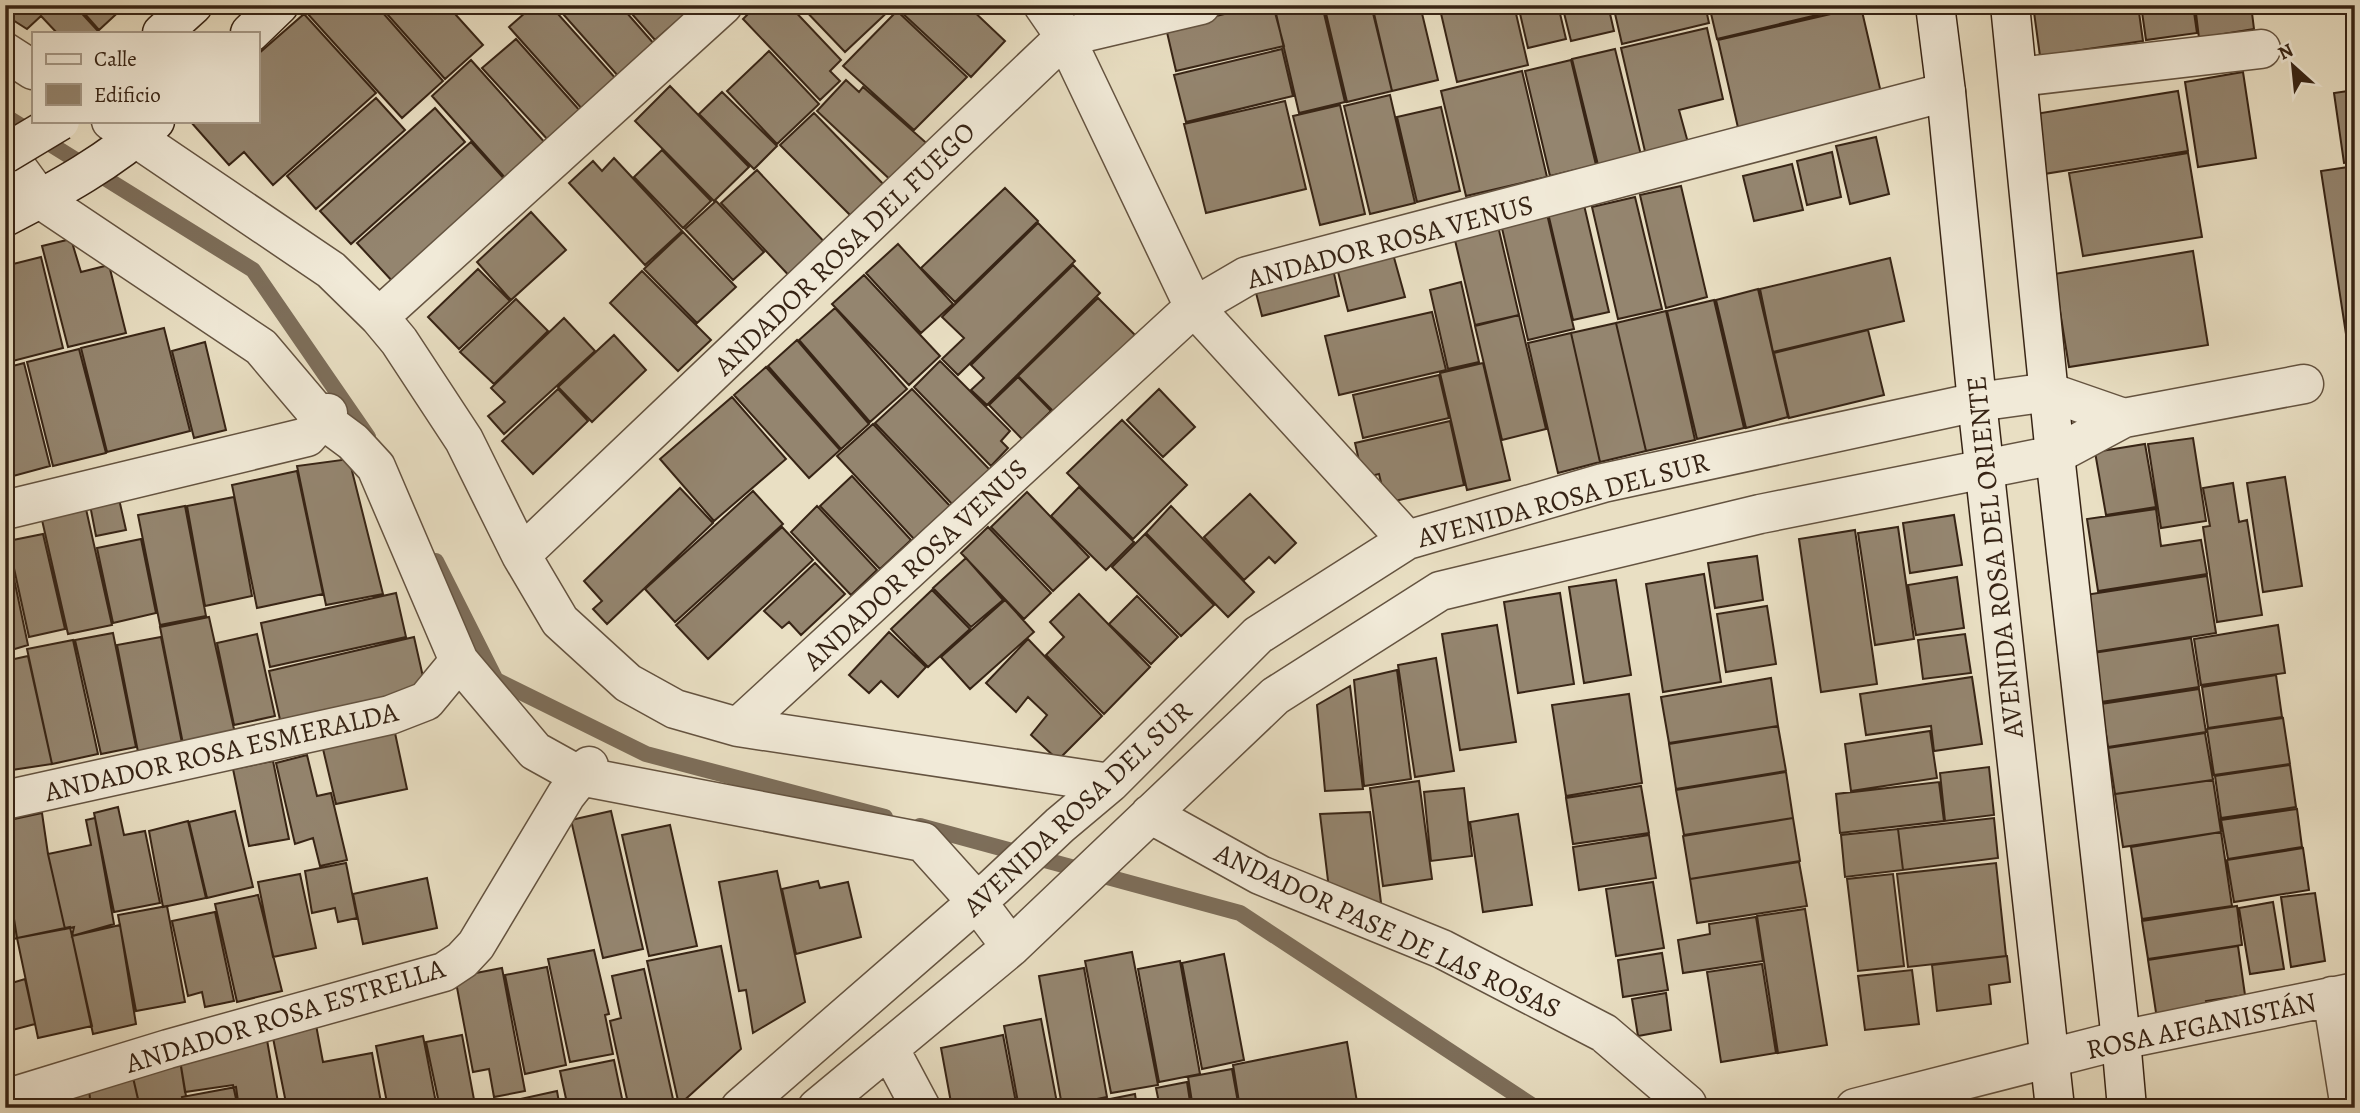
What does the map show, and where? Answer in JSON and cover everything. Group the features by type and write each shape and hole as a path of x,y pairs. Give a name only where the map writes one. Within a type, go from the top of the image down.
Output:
{"street":[{"path":"163,32 193,5"},
{"path":"251,32 279,5"},
{"path":"379,317 723,5"},
{"path":"1043,5 1065,37 1194,307 1407,540"},
{"path":"1065,37 1201,5"},
{"name":"AVENIDA ROSA DEL ORIENTE","path":"1935,5 2055,1108"},
{"path":"2010,5 2055,455 2122,1040 2127,1108"},
{"name":"ANDADOR ROSA DEL FUEGO","path":"521,555 1065,37"},
{"path":"2019,77 2261,49"},
{"path":"5,52 32,69"},
{"name":"ANDADOR ROSA VENUS","path":"738,727 1194,307 1247,276 1946,92"},
{"path":"58,122 5,153 51,193 261,347 376,467 459,661 535,751 584,771 923,842 985,895 1011,947"},
{"path":"5,217 51,193 128,133 331,270 379,317 399,341 464,440 521,555 560,621 628,683 675,709 738,727 1110,783"},
{"name":"AVENIDA ROSA DEL SUR","path":"817,1108 1011,947 1275,696 1440,591 1760,514 2055,455 2123,418 2304,384"},
{"name":"AVENIDA ROSA DEL SUR","path":"740,1108 1110,783 1258,635 1407,540 1604,483 1977,402 2049,392 2123,418"},
{"path":"5,510 307,436 325,416"},
{"name":"ANDADOR ROSA ESMERALDA","path":"5,800 390,715 426,701 459,661"},
{"name":"ANDADOR ROSA ESTRELLA","path":"5,1099 168,1049 444,972 462,960 477,945 566,795 584,771"},
{"name":"ANDADOR PASE DE LAS ROSAS","path":"1150,814 1260,875 1442,949 1604,1033 1687,1104"},
{"path":"2343,994 2350,1108"},
{"name":"ROSA AFGANISTÁN","path":"1855,1108 2122,1040 2343,994"},
{"path":"889,1048 921,1108"}],"building":[{"path":"5,5 74,5 98,31 56,32 41,16 27,29 5,15"},
{"path":"77,5 126,5 99,30"},
{"path":"313,5 376,5 443,81 402,118 306,12"},
{"path":"379,5 447,5 483,45 445,79"},
{"path":"534,5 550,5 617,80 583,110 509,27"},
{"path":"555,5 620,5 655,45 619,77"},
{"path":"624,5 686,5 690,10 655,40"},
{"path":"757,5 789,5 841,60 830,71 840,81 820,100 743,19"},
{"path":"800,5 895,5 845,52"},
{"path":"905,5 967,5 1005,41 971,77 900,11"},
{"path":"1262,5 1273,5 1284,46 1176,71 1166,28"},
{"path":"1274,5 1322,5 1345,102 1299,113"},
{"path":"1324,5 1371,5 1392,91 1347,102"},
{"path":"1372,5 1420,5 1438,80 1392,91"},
{"path":"1439,5 1514,5 1528,65 1457,82"},
{"path":"1518,5 1558,5 1566,39 1528,48"},
{"path":"1562,5 1608,5 1614,31 1571,41"},
{"path":"1613,5 1705,5 1709,23 1622,44"},
{"path":"1709,5 1859,5 1717,39"},
{"path":"2033,5 2138,5 2143,41 2040,56"},
{"path":"2141,5 2193,5 2197,33 2146,40"},
{"path":"2195,5 2251,5 2254,29 2199,38"},
{"path":"1861,7 1882,97 1739,132 1718,40"},
{"path":"897,11 967,77 914,130 843,66"},
{"path":"304,14 376,93 273,185 244,152 229,165 191,122 259,122 259,53"},
{"path":"1707,28 1723,99 1679,110 1690,150 1647,160 1621,48"},
{"path":"516,39 581,112 549,141 482,68"},
{"path":"1282,49 1293,96 1186,122 1174,75"},
{"path":"1615,49 1641,155 1598,165 1572,59"},
{"path":"769,51 819,104 777,144 727,91"},
{"path":"471,60 547,145 507,180 432,96"},
{"path":"1571,60 1596,165 1550,176 1525,71"},
{"path":"1522,71 1547,177 1466,196 1441,91"},
{"path":"2243,72 2256,158 2198,167 2185,82"},
{"path":"846,80 859,92 863,87 932,148 897,186 817,111"},
{"path":"670,86 749,167 714,201 635,121"},
{"path":"2355,90 2355,162 2344,163 2334,93"},
{"path":"2178,91 2188,151 2044,174 2035,114"},
{"path":"722,92 777,146 754,169 699,114"},
{"path":"1390,95 1415,203 1370,214 1344,106"},
{"path":"376,98 405,130 316,209 287,176"},
{"path":"1285,101 1306,189 1206,213 1184,124"},
{"path":"1340,105 1365,214 1320,225 1293,116"},
{"path":"1441,107 1460,191 1417,202 1397,117"},
{"path":"435,108 465,142 351,244 320,211"},
{"path":"814,113 890,191 858,223 780,145"},
{"path":"1876,137 1889,194 1850,204 1836,146"},
{"path":"471,142 507,182 394,283 357,243"},
{"path":"662,150 711,201 683,228 634,177"},
{"path":"1832,152 1841,197 1807,205 1797,161"},
{"path":"2188,153 2202,237 2083,256 2069,173"},
{"path":"614,158 682,231 645,265 569,183 593,161 602,171"},
{"path":"1792,164 1803,210 1754,221 1743,176"},
{"path":"2355,166 2355,346 2348,347 2321,171"},
{"path":"757,170 830,248 795,282 721,203"},
{"path":"1681,186 1707,297 1666,308 1640,195"},
{"path":"1005,188 1038,221 955,302 921,268"},
{"path":"1635,197 1662,309 1618,319 1592,207"},
{"path":"716,201 764,252 733,280 685,229"},
{"path":"1584,205 1609,312 1573,320 1548,213"},
{"path":"531,212 566,250 511,300 477,262"},
{"path":"1547,214 1574,329 1528,340 1501,224"},
{"path":"1038,223 1075,261 958,375 942,359 964,338 942,317"},
{"path":"1498,226 1519,315 1475,325 1454,236"},
{"path":"683,232 736,287 697,323 644,269"},
{"path":"71,239 81,272 109,265 126,333 68,347 42,246"},
{"path":"898,244 953,304 921,333 866,273"},
{"path":"2193,251 2208,345 2069,367 2054,274"},
{"path":"1393,254 1405,297 1348,311 1337,268"},
{"path":"41,257 63,348 5,363 5,266"},
{"path":"1890,258 1904,321 1773,352 1760,289"},
{"path":"1073,265 1100,293 987,405 971,390 984,378 971,365"},
{"path":"478,269 510,301 459,349 428,317"},
{"path":"1333,269 1339,296 1262,316 1255,289"},
{"path":"642,271 711,340 678,371 610,303"},
{"path":"864,275 940,356 909,385 832,304"},
{"path":"1461,282 1479,362 1448,369 1430,290"},
{"path":"1758,289 1788,417 1746,428 1716,300"},
{"path":"1098,298 1135,335 1055,413 1018,376"},
{"path":"516,299 548,331 494,384 460,352"},
{"path":"1714,300 1744,428 1697,439 1667,311"},
{"path":"835,308 907,389 870,422 799,340"},
{"path":"1666,311 1695,440 1646,451 1616,323"},
{"path":"1432,312 1446,370 1339,395 1325,336"},
{"path":"1519,315 1546,429 1502,440 1475,326"},
{"path":"564,318 595,351 504,434 488,416 505,402 491,388"},
{"path":"1616,323 1646,451 1600,462 1571,333"},
{"path":"164,328 190,431 107,452 81,348"},
{"path":"1868,330 1884,395 1789,418 1774,353"},
{"path":"1571,333 1600,462 1558,473 1528,343"},
{"path":"614,335 646,370 592,422 558,387"},
{"path":"797,340 869,424 841,449 768,366"},
{"path":"205,342 226,430 194,438 172,351"},
{"path":"79,349 106,453 53,466 27,362"},
{"path":"940,361 1010,431 1001,441 1008,448 991,466 914,387"},
{"path":"24,363 50,466 6,478 5,368"},
{"path":"1483,363 1510,480 1467,490 1440,373"},
{"path":"766,367 840,450 809,478 734,395"},
{"path":"1439,375 1449,418 1363,438 1353,395"},
{"path":"1018,377 1051,411 1022,439 989,405"},
{"path":"558,389 588,421 533,474 502,441"},
{"path":"912,389 990,470 953,505 875,423"},
{"path":"1159,389 1195,427 1163,457 1127,420"},
{"path":"732,397 786,459 714,521 660,459"},
{"path":"1122,420 1187,485 1133,539 1067,473"},
{"path":"1450,421 1464,485 1386,503 1379,474 1363,478 1355,443"},
{"path":"873,424 950,506 914,539 837,456"},
{"path":"2193,438 2206,521 2161,528 2148,444"},
{"path":"2145,444 2156,507 2106,515 2095,452"},
{"path":"349,459 383,594 326,605 297,466"},
{"path":"297,471 323,594 257,608 232,485"},
{"path":"852,476 911,540 880,569 820,506"},
{"path":"2285,477 2302,586 2263,592 2247,483"},
{"path":"2233,483 2239,522 2247,520 2262,615 2217,622 2203,527 2210,526 2203,488"},
{"path":"1079,487 1134,542 1106,570 1051,516"},
{"path":"680,488 713,523 607,624 593,609 602,601 584,581"},
{"path":"753,491 783,524 675,622 645,589"},
{"path":"1027,492 1089,557 1053,591 991,527"},
{"path":"1250,494 1296,543 1275,563 1269,557 1244,580 1204,537"},
{"path":"234,497 252,596 205,606 187,506"},
{"path":"119,499 126,530 96,536 90,505"},
{"path":"185,506 206,616 160,625 138,515"},
{"path":"817,506 877,570 851,595 791,532"},
{"path":"1171,506 1254,592 1228,617 1146,533"},
{"path":"86,509 112,625 68,634 42,520"},
{"path":"2156,509 2161,546 2201,540 2207,574 2098,591 2087,519"},
{"path":"1954,515 1962,565 1910,573 1903,523"},
{"path":"782,527 813,560 708,659 676,625"},
{"path":"988,527 1051,593 1024,619 961,553"},
{"path":"1898,527 1914,639 1875,645 1858,533"},
{"path":"1855,530 1877,684 1821,692 1799,539"},
{"path":"43,534 65,629 29,637 8,541"},
{"path":"1145,534 1214,605 1181,636 1112,567"},
{"path":"5,536 28,645 5,652"},
{"path":"141,539 156,613 113,623 97,548"},
{"path":"1757,556 1763,600 1715,608 1708,563"},
{"path":"966,558 1003,600 971,627 933,588"},
{"path":"815,563 845,594 801,635 789,622 782,628 764,611"},
{"path":"1704,574 1721,682 1663,692 1646,584"},
{"path":"2207,576 2216,633 2094,652 2085,595"},
{"path":"1957,577 1964,628 1916,635 1908,585"},
{"path":"1616,580 1631,675 1584,683 1569,587"},
{"path":"932,590 970,629 928,667 891,629"},
{"path":"396,593 406,637 270,667 261,623"},
{"path":"1560,593 1574,684 1518,693 1504,602"},
{"path":"1079,594 1150,667 1104,714 1046,655 1064,637 1050,622"},
{"path":"1137,596 1178,637 1151,664 1109,624"},
{"path":"1005,600 1034,632 970,689 941,657"},
{"path":"1767,606 1776,664 1726,672 1717,614"},
{"path":"209,617 236,738 184,749 160,627"},
{"path":"1497,625 1516,742 1460,750 1442,634"},
{"path":"2278,625 2285,673 2201,685 2194,639"},
{"path":"889,632 926,667 898,697 881,681 869,693 849,675"},
{"path":"113,633 136,747 101,754 75,640"},
{"path":"257,634 275,716 234,725 217,643"},
{"path":"1965,634 1971,673 1923,679 1918,640"},
{"path":"161,637 183,748 139,757 117,645"},
{"path":"414,637 426,690 281,724 269,671"},
{"path":"2191,638 2199,687 2101,702 2093,653"},
{"path":"1028,639 1102,716 1058,760 1031,735 1047,715 1028,697 1016,712 986,683"},
{"path":"73,640 98,754 52,764 27,649"},
{"path":"28,656 52,764 5,771 5,661"},
{"path":"1436,658 1454,771 1415,777 1398,665"},
{"path":"1397,670 1411,779 1364,786 1354,680"},
{"path":"2276,675 2282,717 2208,728 2202,687"},
{"path":"1972,677 1982,744 1934,751 1931,726 1866,735 1860,694"},
{"path":"1771,678 1778,726 1669,743 1661,697"},
{"path":"1350,686 1363,789 1325,791 1317,705"},
{"path":"2199,689 2206,732 2108,747 2101,704"},
{"path":"1629,694 1642,783 1566,796 1552,705"},
{"path":"2283,718 2290,764 2214,775 2207,729"},
{"path":"1778,726 1786,771 1676,789 1669,744"},
{"path":"1930,731 1937,778 1851,791 1845,744"},
{"path":"395,733 407,789 336,804 323,749"},
{"path":"2205,733 2213,780 2115,794 2108,748"},
{"path":"307,755 317,796 331,793 347,860 320,866 313,838 295,844 276,763"},
{"path":"273,761 289,839 249,846 233,769"},
{"path":"2290,765 2296,807 2221,818 2215,776"},
{"path":"1989,767 1994,815 1945,821 1940,773"},
{"path":"1786,772 1793,818 1684,835 1676,790"},
{"path":"2213,780 2221,832 2123,847 2115,794"},
{"path":"1419,781 1432,879 1383,886 1370,788"},
{"path":"1939,782 1944,821 1840,833 1836,794"},
{"path":"1641,786 1649,833 1573,844 1566,798"},
{"path":"1464,788 1472,856 1431,861 1424,792"},
{"path":"118,807 124,835 145,831 160,903 114,912 94,813"},
{"path":"2297,809 2302,847 2228,859 2221,820"},
{"path":"235,811 253,887 207,898 189,822"},
{"path":"611,811 643,949 603,958 571,820"},
{"path":"1370,812 1382,911 1329,889 1320,814"},
{"path":"42,813 65,929 17,938 5,862 5,821"},
{"path":"1518,814 1532,905 1483,912 1470,822"},
{"path":"95,818 114,924 72,936 74,927 65,929 48,854 91,845 86,820"},
{"path":"1793,818 1800,861 1690,879 1683,836"},
{"path":"1994,818 1998,858 1903,870 1898,829"},
{"path":"188,821 206,898 163,907 149,831"},
{"path":"670,825 697,946 649,956 622,835"},
{"path":"1898,829 1903,870 1845,877 1841,835"},
{"path":"2221,832 2232,906 2142,919 2131,847"},
{"path":"1649,835 1656,878 1579,890 1573,847"},
{"path":"2303,848 2309,890 2234,902 2227,860"},
{"path":"5,862 17,938 5,942"},
{"path":"1799,862 1807,906 1697,923 1690,879"},
{"path":"346,863 357,918 338,922 335,908 312,913 305,871"},
{"path":"1996,863 2006,956 1908,967 1897,874"},
{"path":"777,871 805,1002 753,1033 746,990 739,991 719,882"},
{"path":"300,874 316,948 273,957 258,882"},
{"path":"1893,874 1904,966 1858,971 1847,879"},
{"path":"427,878 437,928 363,944 353,894"},
{"path":"818,881 820,888 848,882 861,937 796,954 782,889"},
{"path":"1653,882 1664,948 1616,956 1606,889"},
{"path":"2315,893 2325,961 2291,967 2281,897"},
{"path":"258,895 282,991 237,1002 215,904"},
{"path":"2273,902 2284,969 2250,974 2239,908"},
{"path":"167,906 185,1002 136,1011 118,915"},
{"path":"2237,906 2242,945 2148,959 2142,921"},
{"path":"1805,909 1827,1045 1778,1053 1757,916"},
{"path":"215,912 234,1001 205,1007 202,992 188,996 172,921"},
{"path":"1756,917 1763,961 1683,973 1678,940 1710,934 1709,924"},
{"path":"120,925 136,1024 93,1034 72,936"},
{"path":"70,927 92,1026 38,1038 17,938"},
{"path":"721,946 741,1049 679,1105 647,961"},
{"path":"2238,946 2245,995 2206,1001 2208,1012 2157,1019 2148,960"},
{"path":"594,950 609,1014 605,1015 613,1054 570,1062 548,959"},
{"path":"1132,952 1158,1085 1111,1093 1085,961"},
{"path":"1662,953 1668,990 1623,997 1618,960"},
{"path":"1224,954 1244,1060 1202,1069 1182,963"},
{"path":"2007,956 2010,982 1989,985 1991,1004 1937,1011 1932,965"},
{"path":"1180,961 1200,1074 1159,1082 1138,969"},
{"path":"1762,964 1776,1053 1721,1062 1707,972"},
{"path":"547,967 566,1065 525,1074 505,975"},
{"path":"502,968 525,1091 494,1097 489,1069 473,1072 455,977"},
{"path":"1084,968 1107,1097 1062,1106 1039,976"},
{"path":"644,969 675,1108 629,1108 610,1021 621,1018 612,976"},
{"path":"1912,970 1919,1024 1865,1030 1858,976"},
{"path":"25,979 35,1024 5,1032 5,985"},
{"path":"1666,993 1671,1030 1638,1036 1632,999"},
{"path":"1041,1019 1058,1108 1019,1108 1004,1026"},
{"path":"316,1025 323,1062 372,1053 382,1108 287,1108 272,1033"},
{"path":"462,1035 475,1105 440,1108 426,1042"},
{"path":"1003,1035 1017,1108 952,1108 941,1048"},
{"path":"423,1036 437,1108 388,1108 376,1046"},
{"path":"267,1040 279,1108 238,1108 233,1085 185,1092 179,1054"},
{"path":"1347,1042 1358,1108 1240,1108 1233,1065"},
{"path":"179,1054 188,1108 140,1108 131,1069"},
{"path":"614,1060 624,1108 568,1108 560,1071"},
{"path":"131,1069 139,1103 121,1108 91,1108 88,1080"},
{"path":"1232,1069 1239,1108 1193,1108 1188,1077"},
{"path":"1187,1082 1191,1108 1160,1108 1156,1088"},
{"path":"236,1087 239,1108 184,1108 182,1097"},
{"path":"89,1089 91,1108 17,1108"},
{"path":"557,1091 560,1108 493,1108 493,1105"},
{"path":"1135,1094 1137,1108 1096,1108 1095,1102"}],"waterway":[{"path":"5,116 253,270 368,437"},
{"path":"436,561 496,680 646,754 885,817"},
{"path":"920,826 1240,913 1536,1108"}]}
